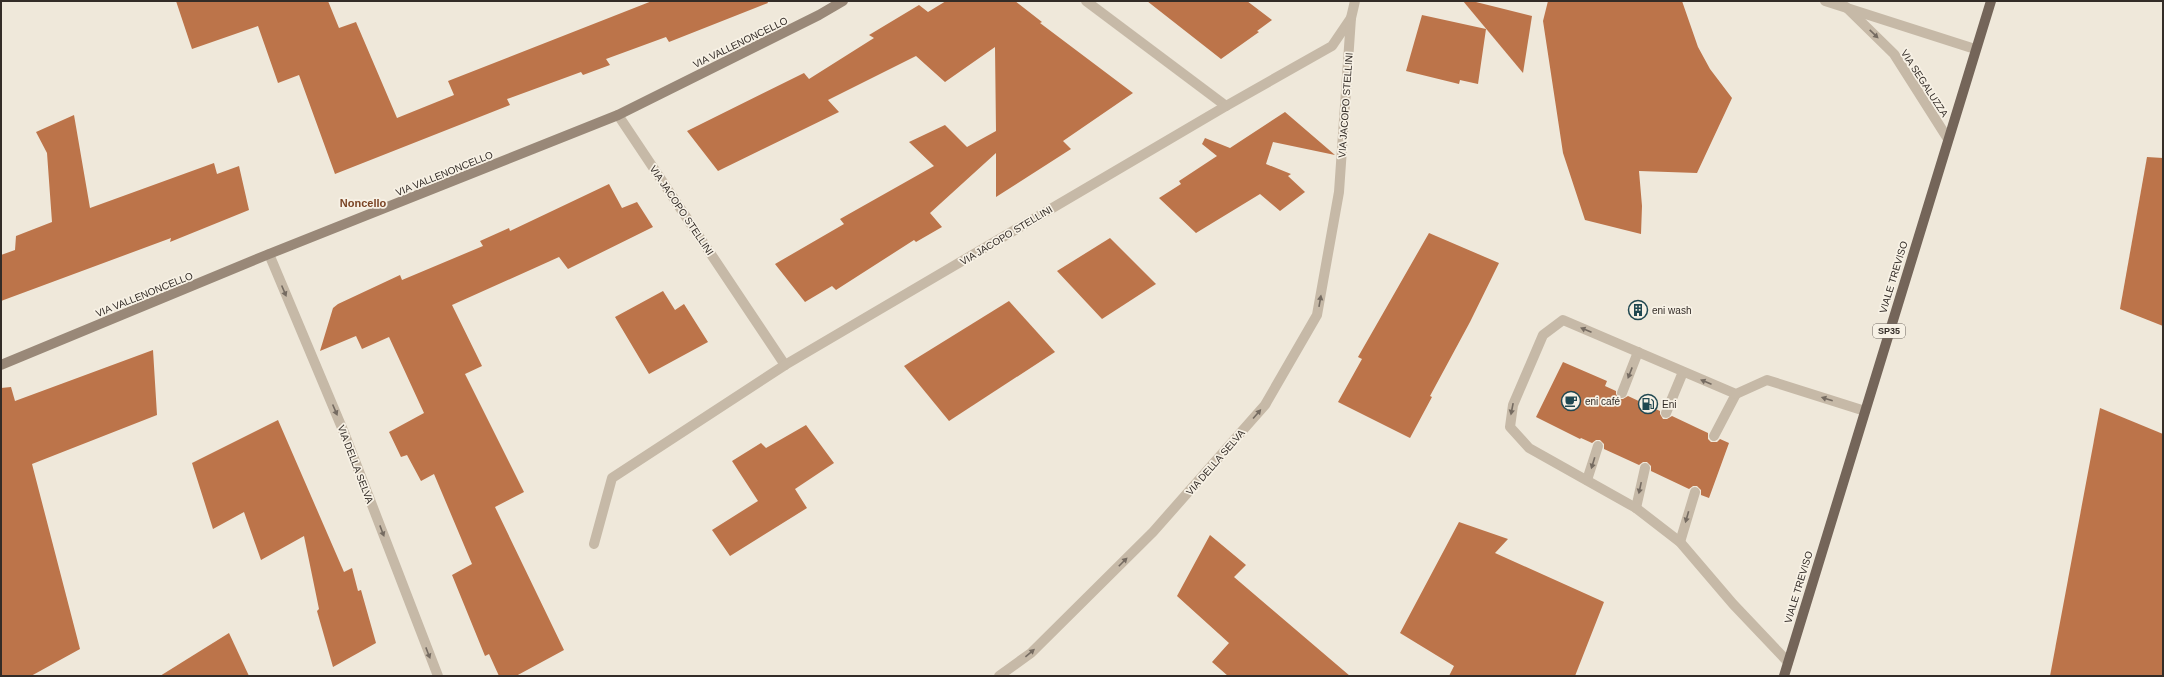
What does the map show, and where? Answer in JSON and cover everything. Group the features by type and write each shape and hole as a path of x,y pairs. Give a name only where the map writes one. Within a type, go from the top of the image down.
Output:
{"main road":[{"name":"VIALE TREVISO","path":"1784,676 1975,49 1991,1"}],"street":[{"name":"VIA VALLENONCELLO","path":"1,365 269,254 618,115 819,15 843,1"},
{"path":"1086,1 1226,106"},
{"name":"VIA JACOPO STELLINI","path":"1339,192 1351,18 1355,1"},
{"name":"VIA SEGALUZZA","path":"1825,1 1975,49"},
{"name":"VIA SEGALUZZA","path":"1846,7 1894,54 1948,139"},
{"name":"VIA JACOPO STELLINI","path":"594,544 612,478 786,365 1226,106 1332,46 1351,18"},
{"name":"VIA JACOPO STELLINI","path":"618,115 786,365"},
{"name":"VIA DELLA SELVA","path":"999,676 1030,653 1153,532 1265,406 1318,315 1339,192"},
{"name":"VIA DELLA SELVA","path":"269,254 345,435 438,676"},
{"path":"1736,394 1563,320 1543,335 1513,405 1510,427 1529,448 1636,508 1680,542 1733,604 1788,662"},
{"path":"1622,393 1638,352"},
{"path":"1666,413 1684,372"},
{"path":"1714,436 1736,394 1766,380 1864,411"},
{"path":"1587,480 1598,446"},
{"path":"1636,508 1645,468"},
{"path":"1680,542 1695,492"}],"building":[{"path":"176,1 328,1 339,28 356,22 397,118 454,95 448,81 652,1 767,1 768,3 669,42 666,37 606,59 610,65 583,75 581,72 507,99 510,105 335,174 299,75 278,83 258,26 192,49"},
{"path":"946,1 1015,1 1042,22 1040,23 1133,93 1063,141 1071,149 996,197 996,153 930,213 942,227 916,242 914,240 836,290 832,286 805,302 775,264 844,224 840,219 934,166 909,142 945,125 967,147 996,131 995,47 945,82 916,56 828,100 839,112 718,171 687,131 804,73 809,79 874,38 869,35 919,5 928,12"},
{"path":"1147,1 1247,1 1272,20 1257,31 1259,32 1221,59"},
{"path":"1463,1 1472,1 1532,16 1523,73"},
{"path":"1548,1 1682,1 1698,47 1710,69 1732,98 1697,173 1639,171 1642,206 1641,234 1585,220 1563,153 1543,21"},
{"path":"1422,15 1486,29 1478,84 1460,80 1459,84 1406,71"},
{"path":"1285,112 1335,155 1273,142 1266,164 1291,174 1288,176 1305,192 1280,211 1260,194 1196,233 1159,198 1181,184 1179,181 1217,156 1202,144 1205,138 1230,148"},
{"path":"74,115 90,208 214,163 217,174 239,166 249,210 170,242 171,238 1,301 1,255 15,250 16,236 52,222 47,153 36,132"},
{"path":"2147,157 2163,158 2163,326 2120,309"},
{"path":"609,184 622,208 637,202 653,227 568,269 559,257 452,305 482,366 465,374 524,492 495,507 564,650 516,676 499,676 489,654 485,656 452,575 472,564 434,474 421,481 407,455 401,457 389,432 424,413 389,337 362,349 356,336 320,351 333,308 338,304 400,275 402,280 483,246 480,241 509,228 510,231"},
{"path":"1429,233 1499,263 1470,322 1430,396 1432,397 1410,438 1338,402 1362,359 1358,357"},
{"path":"1110,238 1156,284 1102,319 1057,271"},
{"path":"663,291 675,310 684,304 708,342 649,374 615,317"},
{"path":"1009,301 1055,352 949,421 904,366"},
{"path":"153,350 157,415 32,464 80,649 31,676 1,676 1,388 11,387 15,401"},
{"path":"1563,362 1607,381 1605,386 1616,391 1619,399 1623,399 1628,396 1660,411 1663,419 1667,419 1672,416 1708,433 1708,439 1711,442 1717,442 1720,439 1729,443 1709,498 1701,495 1701,490 1697,486 1693,486 1689,489 1651,471 1651,466 1647,462 1643,462 1639,465 1604,449 1604,444 1600,440 1596,440 1592,443 1581,438 1580,439 1536,417"},
{"path":"2100,408 2163,434 2163,676 2050,676"},
{"path":"278,420 344,572 352,568 358,591 361,590 376,643 333,667 317,611 319,609 304,536 261,560 244,512 213,529 192,463"},
{"path":"806,425 834,463 795,489 807,508 730,556 712,530 758,501 732,461 761,443 766,448"},
{"path":"1459,522 1508,539 1495,553 1604,602 1575,676 1449,676 1454,666 1400,633"},
{"path":"1210,535 1246,565 1234,577 1350,676 1228,676 1212,662 1229,643 1177,596"},
{"path":"229,633 249,676 160,676"}],"place":[{"name":"eni wash","path":"1638,310"},
{"name":"eni café","path":"1571,401"},
{"name":"Eni","path":"1648,404"}],"district":[{"name":"Noncello","path":"363,203"}]}
